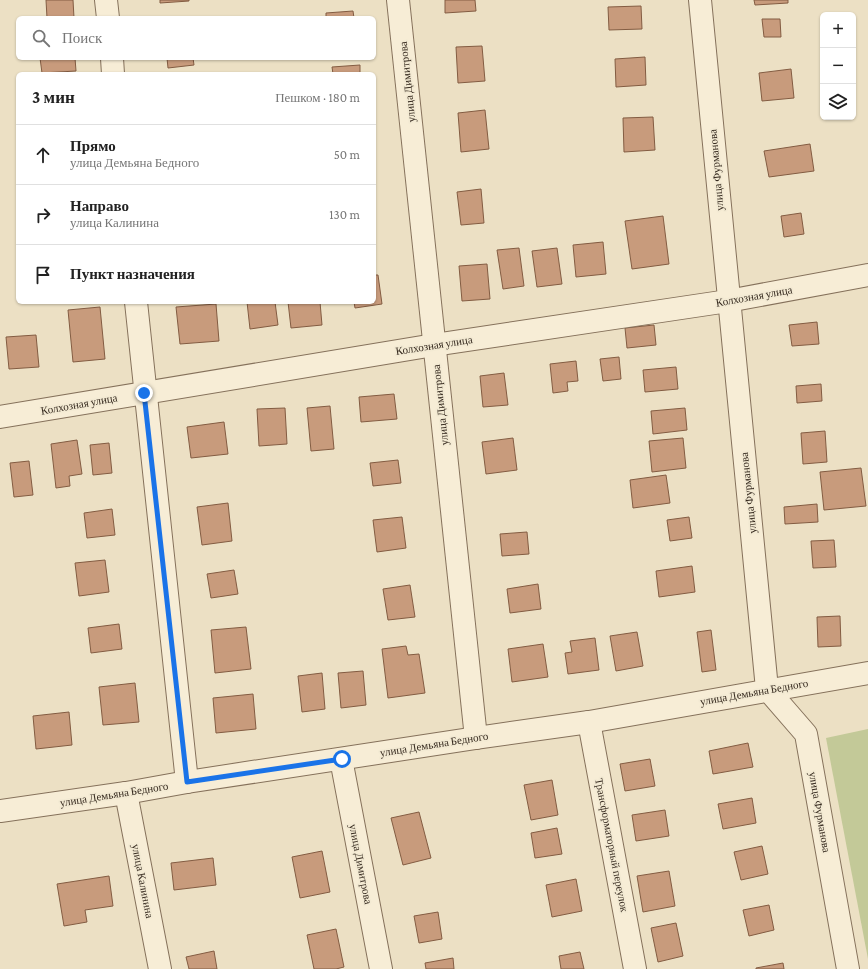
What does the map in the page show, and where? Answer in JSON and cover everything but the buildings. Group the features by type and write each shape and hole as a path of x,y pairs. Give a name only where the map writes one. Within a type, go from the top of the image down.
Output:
{"street":[{"path":"106,0 108,16"},
{"name":"улица Димитрова","path":"398,0 476,738"},
{"name":"улица Фурманова","path":"700,0 728,301 768,689 806,734 848,969"},
{"path":"112,60 113,72"},
{"name":"Колхозная улица","path":"0,417 434,345 728,301 868,274"},
{"path":"136,304 144,393 187,782"},
{"name":"улица Демьяна Бедного","path":"0,811 589,722 868,672"},
{"name":"Трансформаторный переулок","path":"589,722 635,969"},
{"name":"улица Димитрова","path":"342,759 381,969"},
{"name":"улица Калинина","path":"126,793 160,969"}],"green space":[{"path":"868,729 868,959 826,738"}],"route":[{"path":"144,393 187,782 342,759"}]}
